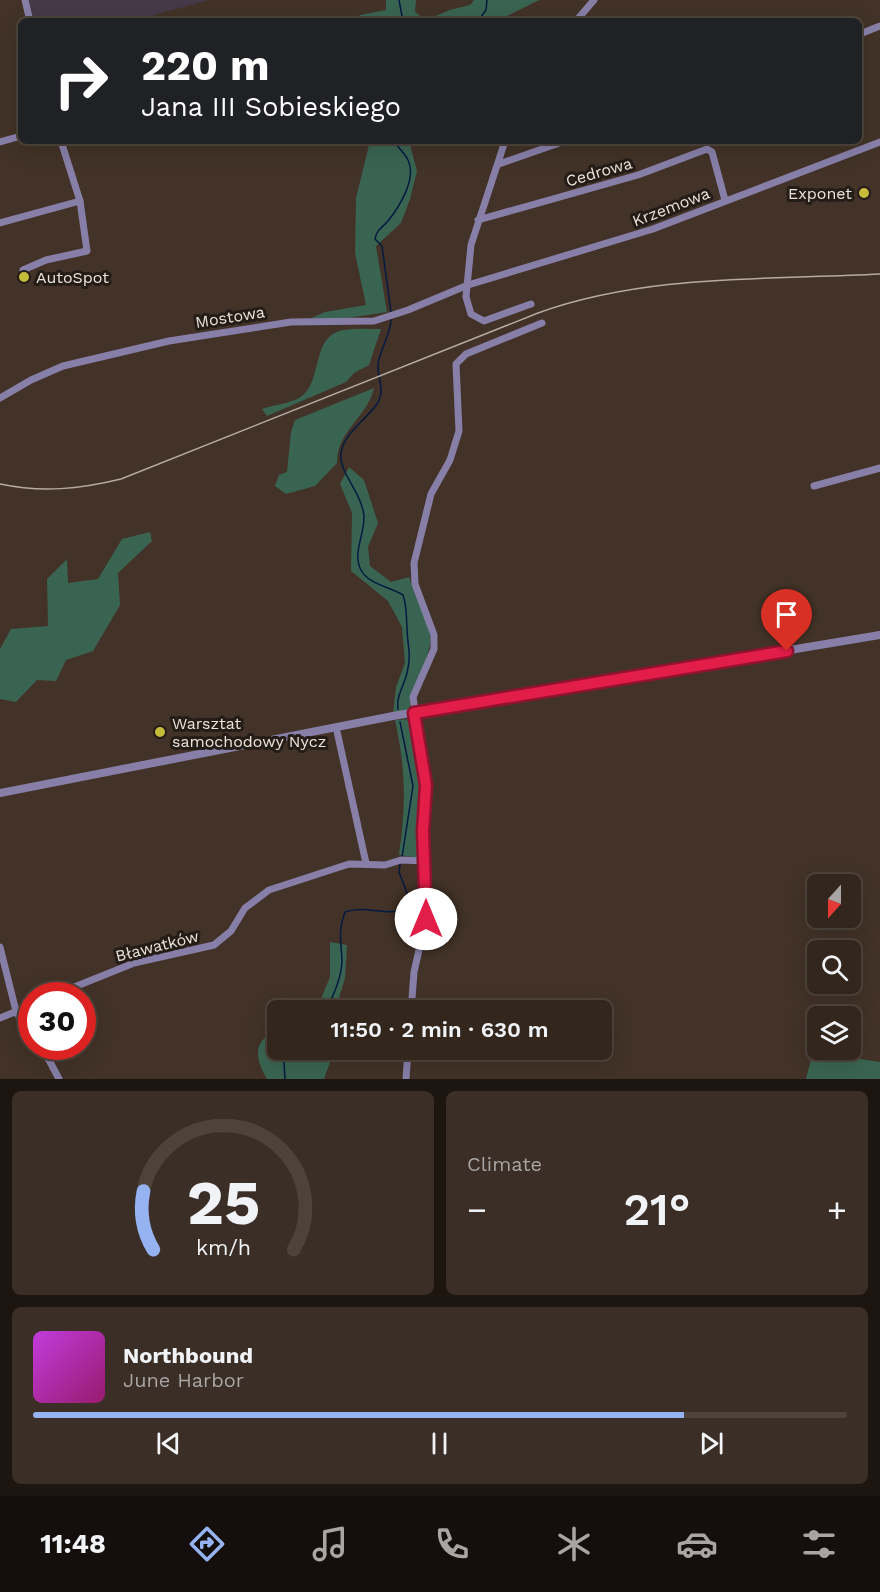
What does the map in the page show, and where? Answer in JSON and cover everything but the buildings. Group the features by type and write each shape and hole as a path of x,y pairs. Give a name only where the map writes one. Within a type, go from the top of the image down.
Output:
{"street":[{"path":"25,0 29,18"},
{"path":"579,18 594,0"},
{"path":"862,33 880,26"},
{"path":"0,142 18,137"},
{"name":"Krzemowa","path":"468,285 593,249 880,142"},
{"path":"23,270 46,260 87,251 80,201 62,144"},
{"path":"504,144 471,245 466,297 471,314 476,319 492,320 531,304"},
{"path":"499,164 556,144"},
{"name":"Cedrowa","path":"478,220 638,175 707,149 712,152 725,201"},
{"path":"0,223 80,201"},
{"name":"Mostowa","path":"0,398 31,380 63,366 169,341 231,330 291,322 374,321 408,310 468,285"},
{"path":"412,1000 414,972 426,919 423,831 426,785 413,697 434,650 434,635 415,584 414,563 431,494 450,460 459,431 456,364 466,354 542,323"},
{"path":"814,486 880,468"},
{"path":"0,793 393,716 880,635"},
{"path":"336,727 366,863"},
{"name":"Bławatków","path":"87,982 134,963 214,945 231,932 245,908 269,890 331,869 366,863 385,865 401,860 424,861"},
{"path":"0,947 18,1015"},
{"path":"0,1018 16,1011"},
{"path":"49,1060 59,1079"},
{"path":"406,1079 407,1060"}],"shaded area":[{"path":"27,0 209,0 144,18 31,18"}],"green space":[{"path":"386,0 416,0 415,12 423,18 358,18 360,15 386,10"},
{"path":"474,0 539,0 503,18 431,18 470,5"},
{"path":"369,144 410,144 417,171 410,199 401,223 376,246 387,312 341,319 311,318 325,312 366,305 355,253 356,198"},
{"path":"349,329 381,329 369,365 354,373 346,382 267,416 262,409 298,398 308,389 326,340 334,334"},
{"path":"374,388 365,408 342,442 337,463 315,486 286,494 275,486 279,475 287,472 291,432 295,420"},
{"path":"349,467 364,480 378,523 368,547 370,566 391,582 409,577 424,612 430,634 429,650 414,690 410,710 393,713 396,687 405,663 402,627 388,601 351,571 352,513 340,484"},
{"path":"150,532 152,541 118,573 120,605 93,651 66,660 56,681 37,680 16,702 0,699 0,649 11,629 48,626 47,579 67,559 68,583 98,579 122,539"},
{"path":"411,719 423,785 420,858 399,855 404,788 395,720"},
{"path":"330,942 347,945 345,978 338,1000 321,1000 330,977"},
{"path":"267,1036 267,1060 328,1060 330,1062 324,1079 267,1079 258,1057 263,1039"},
{"path":"861,1059 880,1062 880,1079 806,1079 811,1060"}],"waterway":[{"path":"399,0 404,18"},
{"path":"480,18 486,10 487,0"},
{"path":"391,312 382,246 375,239 378,231 397,208 409,183 408,160 396,144"},
{"path":"391,320 378,364 380,399 347,438 341,452 341,460 346,475 359,498 364,516 358,550 361,570 369,579 403,595 404,599 409,660 398,700 398,709"},
{"path":"400,722 413,786 402,857"},
{"path":"331,1000 340,973 341,930 345,912 406,910 410,901 399,872 400,864"},
{"path":"285,1060 285,1079"}],"railway":[{"path":"0,484 61,489 121,479 538,313 579,300 621,291 707,281 880,274"}],"place":[{"name":"Exponet","path":"864,193"},
{"name":"AutoSpot","path":"24,277"},
{"name":"Warsztat samochodowy Nycz","path":"160,732"}],"route":[{"path":"426,919 423,831 426,785 414,713 787,651"}]}
